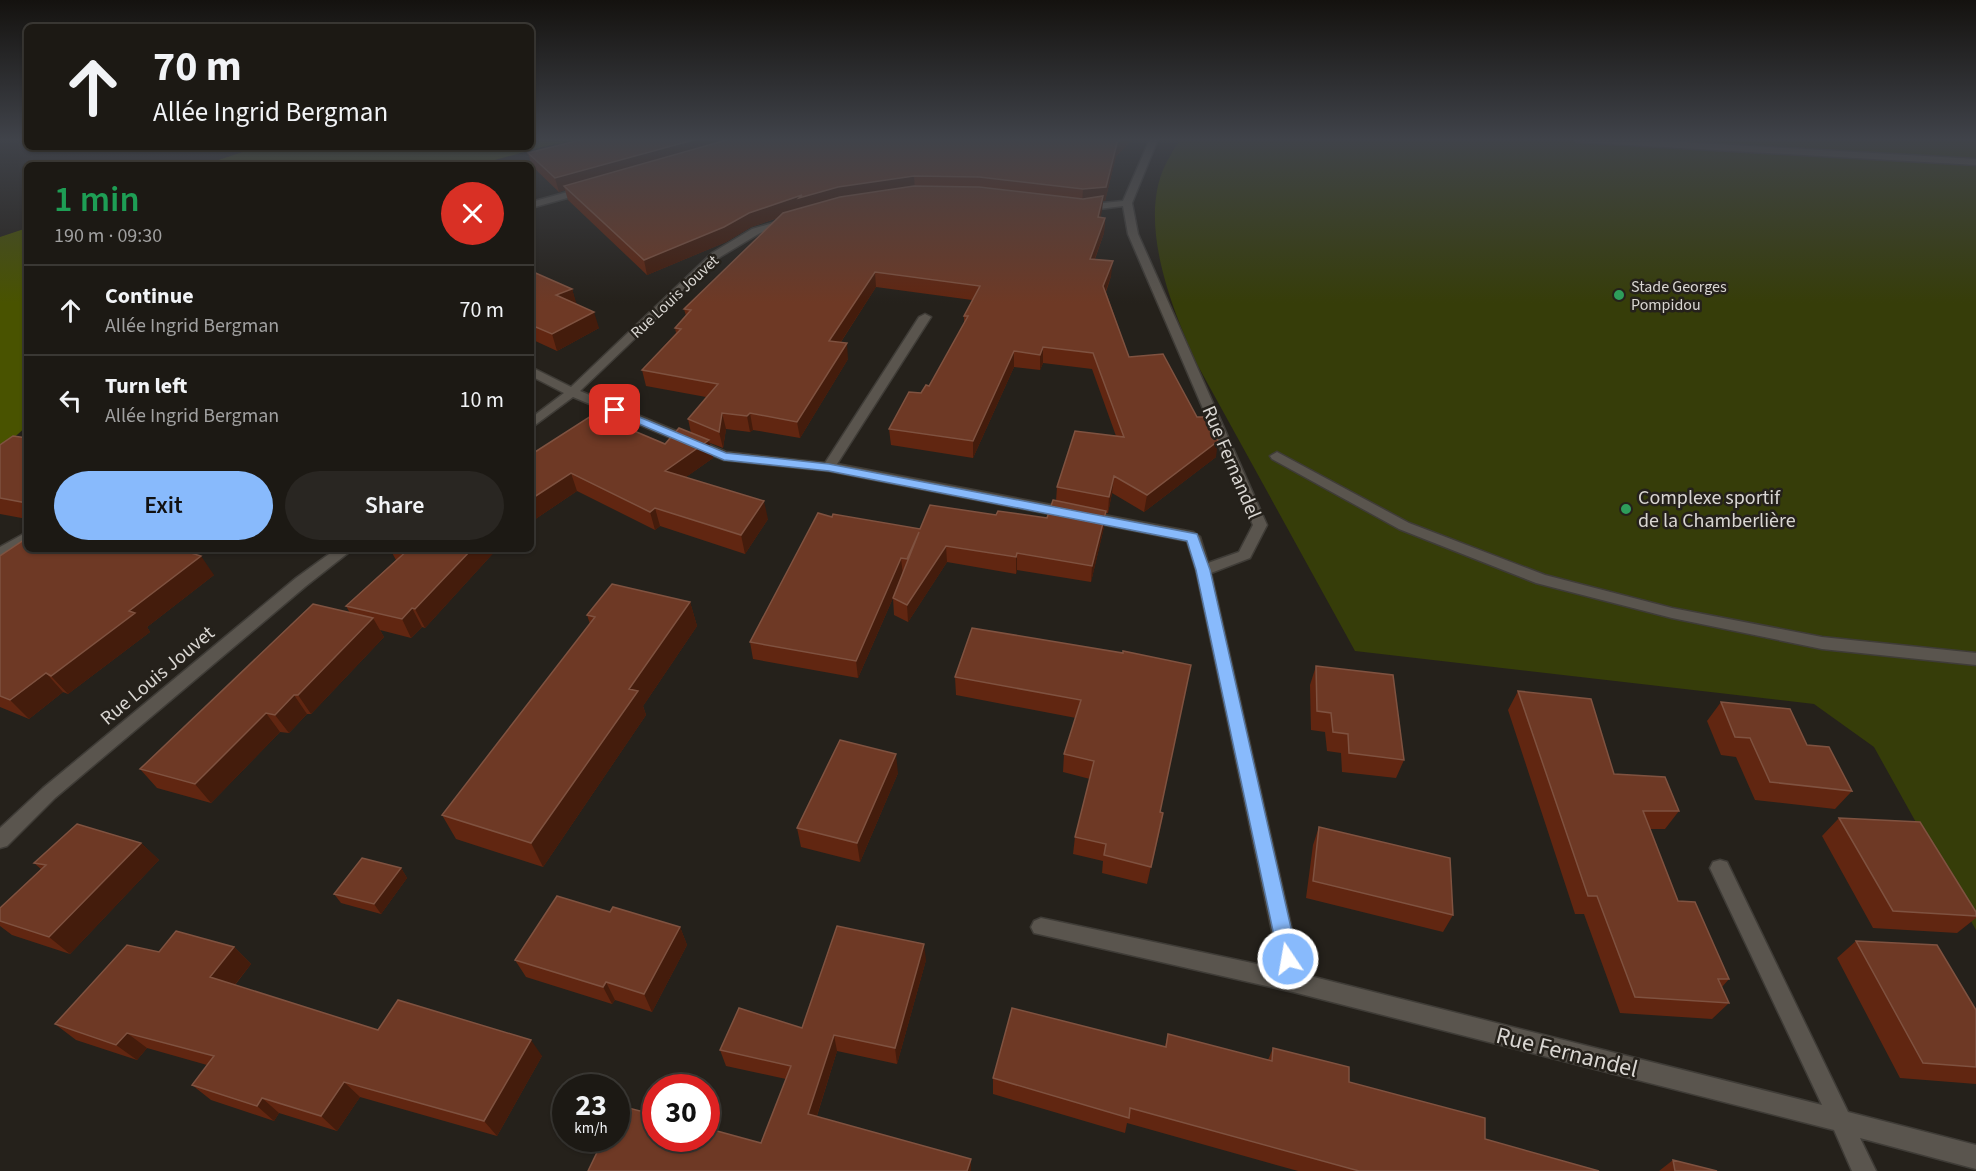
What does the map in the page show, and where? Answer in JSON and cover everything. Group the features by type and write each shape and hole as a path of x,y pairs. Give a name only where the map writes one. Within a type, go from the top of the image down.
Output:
{"street":[{"path":"534,204 572,194"},
{"path":"1070,207 1082,208 1127,203 1131,194"},
{"name":"Rue Fernandel","path":"1127,203 1133,234 1260,525 1245,555 1203,570"},
{"name":"Rue Louis Jouvet","path":"534,422 572,392 716,255 756,231 798,219"},
{"path":"829,467 925,317"},
{"path":"534,373 572,392 724,456 829,467 1193,537 1203,570 1293,982"},
{"path":"1277,456 1404,526 1541,579 1672,613 1822,643 1976,659"},
{"path":"0,554 24,539"},
{"name":"Rue Louis Jouvet","path":"0,840 67,777 301,582 342,552"},
{"path":"1720,868 1864,1171"},
{"name":"Rue Fernandel","path":"1041,927 1293,982 1976,1157"}],"green space":[{"name":"Complexe sportif de la Chamberlière","path":"1157,194 1976,194 1976,930 1874,747 1814,704 1355,651 1198,366 1168,291 1156,235"},
{"path":"24,229 24,429 0,450 0,237"}],"building":[{"path":"572,194 814,194 799,198 802,195 749,213 724,227 644,260"},
{"path":"863,194 1037,194 1083,199 1103,196 1098,217 1105,218 1090,259 1113,261 1103,286 1129,357 1163,354 1197,417 1207,417 1218,441 1147,495 1114,476 1109,497 1057,487 1075,431 1124,437 1093,353 1043,347 1040,355 1014,351 973,441 889,429 909,392 921,393 926,385 929,386 968,316 964,316 980,286 875,272 829,341 847,343 797,422 750,413 747,416 722,413 719,432 688,419 718,384 642,370 681,329 675,328 691,310 684,309 783,213 840,197"},
{"path":"534,272 572,289 556,295 594,312 552,334 534,326"},
{"path":"594,414 665,444 679,428 709,440 665,471 764,501 741,535 655,508 650,512 571,473 534,497 535,452"},
{"path":"13,436 24,438 24,502 0,498 0,445"},
{"path":"1053,500 1106,511 1092,566 1017,553 1016,557 946,546 907,605 893,598 919,532 907,559 901,558 856,661 750,642 818,513 920,529 930,505 996,515 998,511 1047,518"},
{"path":"24,540 24,552 188,552 201,556 129,611 135,613 51,676 46,673 10,700 0,696 0,556"},
{"path":"406,552 469,552 415,609 412,608 402,619 346,606"},
{"path":"612,584 690,602 629,689 638,691 531,843 442,815 595,617 587,615"},
{"path":"313,604 373,618 298,695 294,695 275,715 266,713 195,784 140,769"},
{"path":"972,628 1123,653 1123,651 1191,665 1160,812 1163,813 1151,867 1104,855 1106,844 1075,837 1094,761 1064,754 1081,700 955,677"},
{"path":"1316,666 1393,675 1404,760 1349,753 1348,734 1333,732 1331,713 1317,711"},
{"path":"1518,691 1591,699 1614,774 1665,777 1679,811 1643,811 1678,901 1695,902 1729,979 1718,979 1729,1003 1635,997 1597,896 1588,896"},
{"path":"1721,702 1790,709 1807,745 1829,747 1852,791 1770,782 1750,738 1735,737"},
{"path":"840,740 896,754 857,843 797,828"},
{"path":"1839,818 1920,822 1976,912 1976,916 1893,911"},
{"path":"77,824 141,843 49,937 0,921 0,908 46,865 34,863"},
{"path":"1319,827 1450,858 1453,915 1313,881"},
{"path":"362,858 401,868 374,904 334,894"},
{"path":"557,896 610,912 613,907 680,927 644,994 606,982 603,987 515,960"},
{"path":"837,926 924,944 895,1048 834,1035 808,1114 971,1159 967,1171 588,1171 597,1152 630,1152 630,1108 642,1111 642,1152 720,1152 720,1132 761,1143 791,1066 720,1050 739,1008 802,1028"},
{"path":"176,931 234,947 210,977 378,1030 398,1000 531,1040 484,1121 344,1082 321,1116 262,1098 257,1106 192,1085 214,1056 127,1033 116,1045 55,1024 127,945 159,952"},
{"path":"1856,941 1937,945 1976,1010 1976,1067 1923,1063"},
{"path":"1012,1008 1166,1047 1168,1034 1272,1061 1273,1048 1349,1067 1349,1082 1485,1118 1485,1139 1599,1171 1359,1171 1130,1108 1129,1118 993,1078"},
{"path":"1673,1160 1717,1171 1675,1171"}],"place":[{"name":"Stade Georges Pompidou","path":"1619,295"},
{"name":"Complexe sportif de la Chamberlière","path":"1626,509"}],"route":[{"path":"615,410 724,456 829,467 1193,537 1203,570 1288,959"}]}
